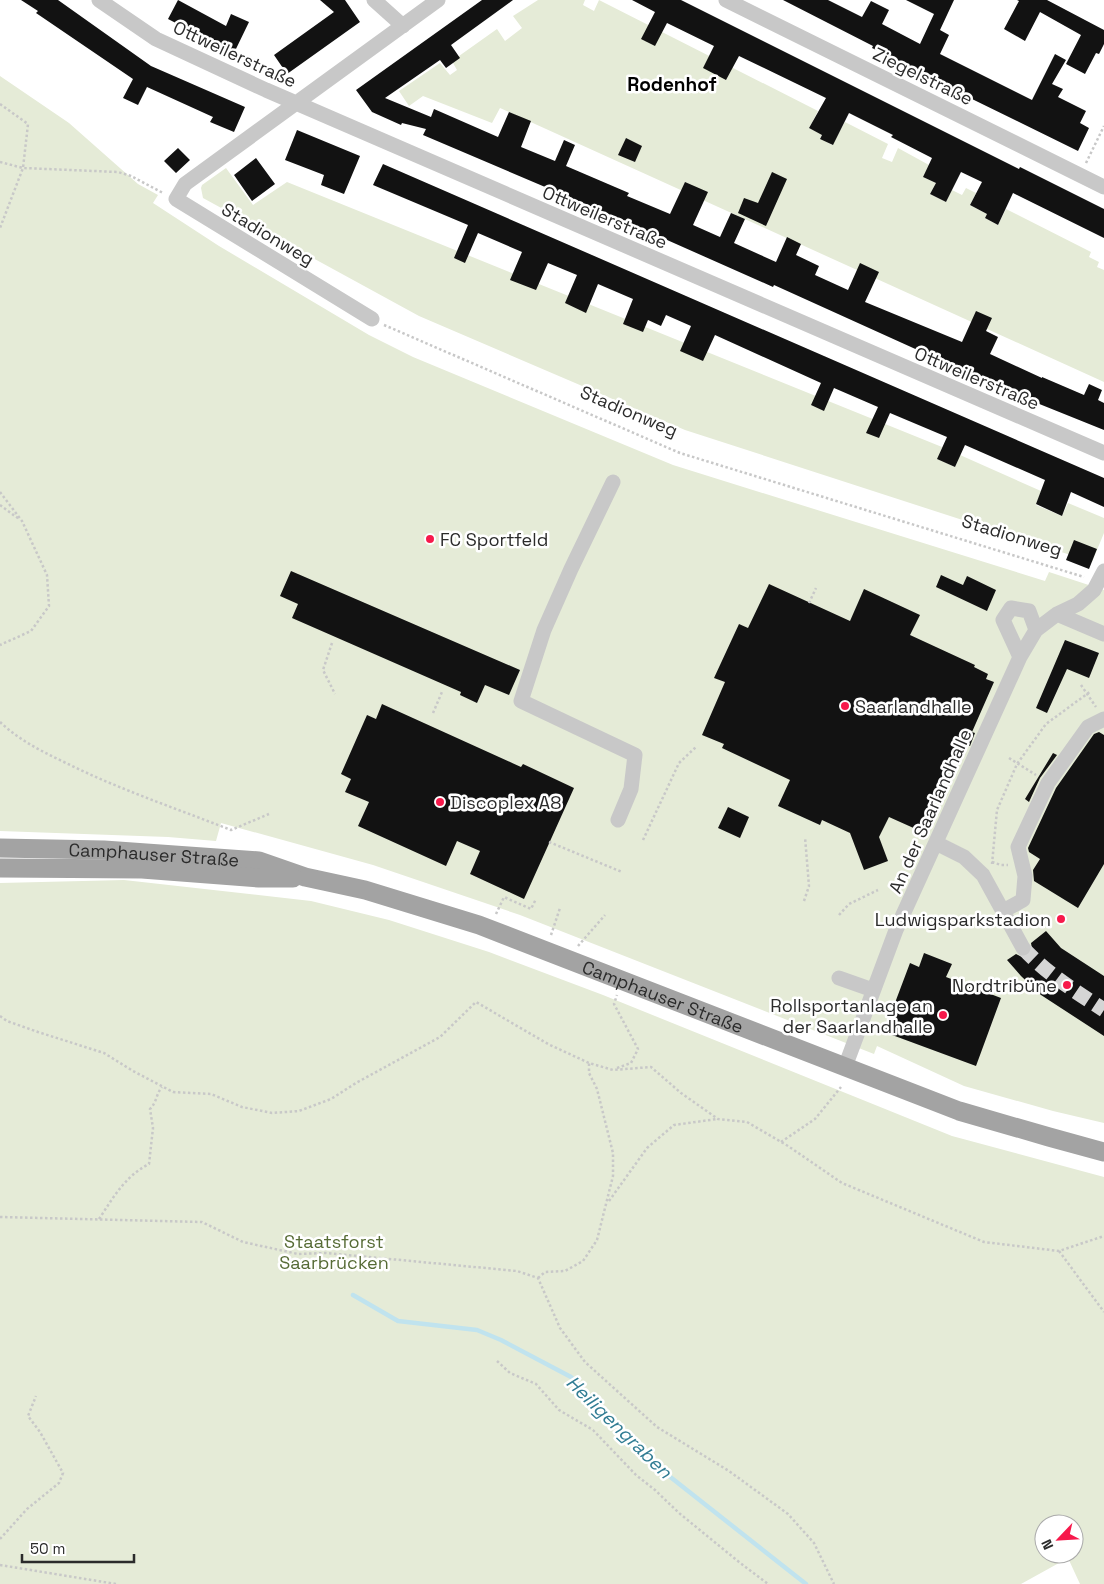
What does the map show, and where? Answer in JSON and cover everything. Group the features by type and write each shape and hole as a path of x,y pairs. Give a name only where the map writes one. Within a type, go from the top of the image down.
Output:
{"main road":[{"name":"Camphauser Straße","path":"0,848 104,850 259,860 305,878 365,890 398,899 479,926 567,958 959,1111 1104,1152"},
{"name":"Camphauser Straße","path":"0,868 142,869 259,878 305,878"}],"street":[{"name":"Ottweilerstraße","path":"99,0 156,38 296,103 1104,453"},
{"path":"374,0 403,26"},
{"path":"176,199 185,184 438,0"},
{"name":"Ziegelstraße","path":"726,0 1104,187"},
{"name":"Stadionweg","path":"176,199 372,319"},
{"path":"613,482 544,630 521,701 635,755 631,789 618,820"},
{"name":"An der Saarlandhalle","path":"845,1067 896,930 1020,657 1036,630 1057,614 1078,604 1094,590 1102,576"},
{"path":"1020,657 1003,620 1011,608 1029,611 1036,630"},
{"path":"1057,614 1104,634"},
{"path":"1003,911 1023,900 1025,876 1018,847 1048,782 1088,727 1104,719"},
{"path":"936,843 964,857 984,876 1023,948"},
{"path":"839,978 873,990"}],"path":[{"path":"0,104 28,124 23,168 0,228"},
{"path":"1083,169 1104,126"},
{"path":"0,162 23,168 118,172 131,176 176,199"},
{"name":"Stadionweg","path":"372,319 398,333 680,453 1102,576"},
{"path":"0,492 22,521 48,575 49,606 31,631 0,645"},
{"path":"0,505 22,521"},
{"path":"809,603 816,588"},
{"path":"332,643 323,670 336,694"},
{"path":"1081,686 1091,699"},
{"path":"1001,865 992,864 997,810 1017,764 1046,724 1091,691"},
{"path":"433,713 442,692"},
{"path":"0,722 12,734 42,752 91,775 231,830 269,814"},
{"path":"643,840 679,763 698,746"},
{"path":"1009,758 1042,778"},
{"path":"804,901 809,886 805,837"},
{"path":"549,842 622,872"},
{"path":"839,915 849,904 878,890"},
{"path":"504,897 531,909 536,899"},
{"path":"546,950 560,908"},
{"path":"567,958 605,915"},
{"path":"613,1070 632,1063 638,1049 614,1004 622,980"},
{"path":"0,1016 7,1021 104,1053 173,1092 211,1094 242,1107 272,1113 299,1111 330,1099 440,1037 476,1002 548,1044 589,1063 613,1070 651,1067 681,1093 718,1119"},
{"path":"538,1278 546,1272 565,1271 583,1261 597,1240 613,1176 613,1153 597,1089 590,1074 589,1063"},
{"path":"99,1219 129,1177 149,1164 153,1128 150,1109 155,1104 157,1092 162,1087"},
{"path":"781,1142 814,1119 841,1087"},
{"path":"606,1204 646,1148 674,1125 718,1119 747,1122 781,1142 842,1183 984,1242 1059,1251 1104,1236"},
{"path":"0,1217 202,1222 243,1242 298,1254 326,1253 517,1271 538,1278 560,1328 585,1362 657,1427 729,1471 788,1514 814,1543 834,1584"},
{"path":"1059,1251 1104,1312"},
{"path":"497,1361 510,1373 536,1384 559,1410 593,1430 636,1475 679,1513 768,1584"},
{"path":"0,1540 27,1509 59,1482 63,1473 28,1416 36,1396"},
{"path":"0,1565 116,1584"}],"green space":[{"path":"538,0 585,0 583,5 594,11 599,0 818,111 809,128 819,133 833,115 820,138 832,145 845,122 888,144 882,158 892,162 898,148 929,165 923,177 936,183 930,194 946,202 952,190 962,195 966,188 976,193 970,205 987,214 985,218 998,225 1006,209 1091,252 1089,257 1099,262 1097,267 1104,270 1104,382 500,108 492,123 423,96 409,106 399,91 440,63 450,75 457,70 453,63 459,56 497,29 505,41 522,28 513,16"},
{"path":"0,76 69,123 138,184 158,195 153,203 219,246 369,335 413,357 673,465 1045,581 1049,572 1104,590 1104,1123 964,1086 877,1046 874,1054 520,915 373,865 221,823 216,841 168,837 0,831"},
{"path":"226,168 253,205 287,182 942,447 938,459 955,467 960,455 1041,491 1036,505 1062,516 1068,503 1104,518 1104,533 1092,562 685,430 419,316 203,198 202,185"},
{"name":"Staatsforst Saarbrücken","path":"124,880 311,901 389,920 489,952 603,995 952,1136 1104,1177 1104,1584 1080,1584 1071,1564 1084,1564 1084,1514 1034,1514 1034,1564 1057,1564 1021,1584 0,1584 0,883"}],"building":[{"path":"21,0 58,0 151,66 245,107 234,132 210,122 213,117 147,87 138,105 123,98 133,79 36,13 38,11"},
{"path":"178,0 226,26 231,14 249,22 234,53 168,19"},
{"path":"320,0 345,0 360,22 287,74 274,55 334,12"},
{"path":"482,0 513,0 451,45 460,58 446,68 440,60 385,98 431,117 434,109 498,137 509,112 531,121 521,147 555,161 564,140 575,145 566,166 629,193 627,196 670,214 685,182 708,192 693,225 720,237 731,213 745,219 734,243 776,262 787,237 801,244 796,255 819,266 815,275 848,290 860,263 879,272 865,302 962,342 976,311 992,318 986,331 998,337 990,354 1084,395 1089,384 1102,390 1098,400 1104,403 1104,430 1017,395 774,285 773,287 423,135 426,129 402,123 401,125 372,112 356,90"},
{"path":"632,0 681,0 1019,169 1020,167 1104,209 1104,238 1013,193 998,225 985,218 987,214 970,205 982,182 961,172 946,202 930,194 936,183 923,177 932,158 891,137 893,135 849,113 833,145 820,139 822,135 809,128 826,98 739,56 726,80 703,68 714,46 667,23 655,46 641,39 655,12"},
{"path":"783,0 828,0 862,17 871,1 889,10 882,24 920,44 934,14 906,0 954,0 940,30 949,35 940,54 1032,100 1055,54 1066,60 1052,84 1063,89 1058,97 1086,111 1080,123 1089,128 1078,151 927,77 928,75 872,48 873,46"},
{"path":"1017,0 1047,0 1104,30 1104,44 1099,54 1096,53 1085,74 1066,64 1081,35 1040,12 1025,41 1004,29 1019,1"},
{"path":"297,130 360,156 344,194 321,185 324,175 285,160"},
{"path":"626,138 642,146 635,162 618,155"},
{"path":"178,148 190,160 176,173 164,161"},
{"path":"256,158 275,184 252,201 234,175"},
{"path":"383,164 1104,478 1104,507 1071,492 1062,516 1036,504 1045,480 965,445 955,467 937,459 947,437 890,413 879,438 866,433 878,407 834,388 824,411 811,405 821,383 715,335 703,361 680,351 691,326 666,315 661,326 648,320 643,332 623,324 633,299 598,284 586,313 565,303 577,275 548,263 536,290 510,280 522,252 478,233 465,263 454,258 468,225 373,185"},
{"path":"772,172 787,179 766,226 738,213 744,198 758,203"},
{"path":"1074,540 1097,549 1089,569 1066,560"},
{"path":"291,571 520,670 509,695 485,685 477,703 460,695 461,692 292,618 298,604 280,596"},
{"path":"941,575 963,585 967,576 996,590 987,611 936,587"},
{"name":"Saarlandhalle","path":"769,584 850,621 864,589 920,615 910,635 975,665 974,667 988,674 986,679 994,682 972,732 975,733 970,746 959,741 918,830 889,817 879,837 888,861 864,870 850,833 822,820 820,825 778,806 790,780 722,748 724,744 702,735 725,682 714,678 739,624 748,628"},
{"path":"1065,640 1099,653 1089,678 1067,669 1047,713 1036,708"},
{"path":"382,704 521,767 523,764 574,788 524,899 470,874 480,851 457,841 446,866 358,826 369,802 345,792 351,779 341,774 367,715 376,719"},
{"path":"1099,732 1104,735 1104,864 1078,908 1034,881 1033,870 1040,859 1029,852 1028,848 1056,788 1094,734"},
{"path":"1053,753 1057,755 1040,778 1029,802 1025,799"},
{"path":"728,807 749,817 740,838 718,828"},
{"name":"Nordtribüne","path":"1046,931 1061,948 1104,976 1104,1036 1041,995 1007,960 1016,954 1022,957 1028,956 1032,949 1031,943"},
{"name":"Rollsportanlage an der Saarlandhalle","path":"924,953 952,964 946,977 1001,998 976,1066 884,1032 910,963 919,967"}],"waterway":[{"name":"Heiligengraben","path":"353,1295 398,1321 477,1330 501,1340 571,1377 664,1472 806,1584"}],"tunnel":[{"path":"1023,948 1052,974 1104,1010"}],"place":[{"name":"FC Sportfeld","path":"430,539"},
{"name":"Saarlandhalle","path":"845,706"},
{"name":"Discoplex A8","path":"440,802"},
{"name":"Ludwigsparkstadion","path":"1061,919"},
{"name":"Nordtribüne","path":"1067,985"},
{"name":"Rollsportanlage an der Saarlandhalle","path":"943,1015"}],"district":[{"name":"Rodenhof","path":"672,84"}]}
